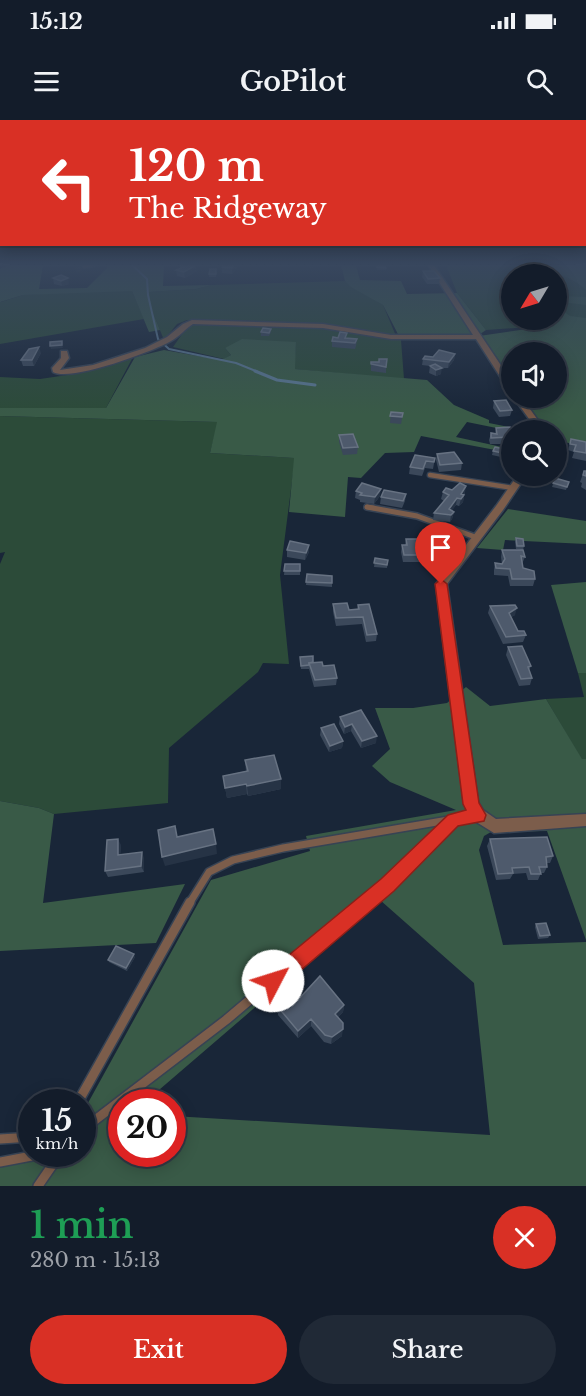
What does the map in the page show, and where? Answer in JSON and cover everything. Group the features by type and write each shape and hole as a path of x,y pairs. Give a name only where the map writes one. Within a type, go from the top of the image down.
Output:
{"street":[{"path":"463,315 501,373"},
{"path":"64,353 65,358 56,368 57,372 72,373 146,350 171,339 184,325 192,322 323,326 391,337 477,337"},
{"path":"513,488 478,538 441,584 471,804 478,815 494,826 586,820"}],"lane":[{"path":"430,476 513,488"},
{"path":"367,507 417,516 478,538"},
{"path":"85,1089 209,872 233,860 283,848 478,815"},
{"path":"96,1120 156,1076 388,885 454,820"},
{"path":"0,1139 18,1138"},
{"path":"0,1162 18,1159"},
{"path":"38,1186 51,1167"}],"green space":[{"path":"0,315 142,315 144,319 0,344"},
{"path":"142,315 154,315 160,330 149,332"},
{"path":"154,315 387,315 396,336 327,325 187,320 177,324 164,340"},
{"path":"388,315 474,315 486,330 473,339 401,340"},
{"path":"474,315 501,315 501,329 486,330"},
{"path":"567,315 586,315 586,323 567,324"},
{"path":"567,315 586,318 586,446 567,443 567,420 536,420 528,408 567,408 567,342 501,342 501,369 479,336 520,330 567,330"},
{"path":"192,324 323,328 401,340 404,379 294,369 296,342 225,348 231,355 224,359 173,347 187,327"},
{"path":"242,339 296,342 295,369 427,380 454,405 489,420 489,423 501,425 501,429 467,422 456,437 501,447 501,451 421,436 414,452 385,453 361,478 348,477 345,517 289,512 294,458 210,453 217,422 0,416 0,408 106,408 135,357 164,350 221,360 231,355 225,348"},
{"path":"134,355 106,408 0,408 0,377 40,379 81,373"},
{"path":"0,416 218,422 210,453 295,458 280,575 289,664 263,663 258,672 169,748 168,803 54,814 39,808 0,801 0,564 5,552 0,553"},
{"path":"508,509 586,521 586,544 505,540 503,550 477,548"},
{"path":"586,582 586,673 578,673 551,585"},
{"path":"578,673 586,673 586,759 582,760 546,699 584,697"},
{"path":"466,687 490,706 546,699 582,759 586,759 586,940 547,831 491,832 484,836 479,850 503,945 586,942 586,1186 0,1186 0,1162 18,1158 18,1167 96,1167 96,1089 211,880 310,851 306,836 456,810 390,782 372,766 390,749 375,708 413,708 447,703","holes":["380,900 474,983 490,1135 186,1117 186,1167 108,1167 108,1089 160,1089"]},
{"path":"0,801 39,808 54,814 43,903 185,884 156,943 0,951"}],"building":[{"path":"263,328 271,329 269,333 261,332"},
{"path":"340,332 347,333 345,338 357,339 355,343 332,341 333,337 338,338"},
{"path":"62,341 62,345 50,346 50,342"},
{"path":"39,347 32,360 21,360 29,349"},
{"path":"439,350 455,354 449,362 423,359 425,356 433,357"},
{"path":"379,359 387,359 386,367 371,364 371,362 379,362"},
{"path":"435,364 442,368 436,370 430,366"},
{"path":"501,400 501,408 512,410 500,411 494,401"},
{"path":"391,412 403,413 402,417 390,416"},
{"path":"496,428 501,428 501,438 491,438 491,433 497,434"},
{"path":"353,434 358,447 343,448 339,435"},
{"path":"571,439 586,442 586,453 574,451 576,445 570,444"},
{"path":"495,447 501,448 501,453 493,451"},
{"path":"454,452 462,463 440,465 437,454"},
{"path":"415,455 435,458 434,462 426,461 423,469 410,467"},
{"path":"362,483 381,489 375,497 360,495 362,493 356,491"},
{"path":"460,483 466,486 461,494 464,495 461,499 457,498 449,509 454,512 451,515 434,513 449,495 443,492 446,488 452,490"},
{"path":"384,490 406,494 403,501 381,497"},
{"path":"516,538 523,539 524,546 517,546"},
{"path":"406,539 418,539 421,555 404,555 402,545 407,545"},
{"path":"290,541 309,545 306,553 287,550"},
{"path":"502,550 523,550 525,557 521,556 523,568 534,571 535,579 512,579 510,569 496,568 495,563 502,564 505,559"},
{"path":"375,558 388,560 387,565 374,563"},
{"path":"285,564 300,564 300,571 284,571"},
{"path":"307,574 332,576 332,583 306,582"},
{"path":"347,603 349,610 359,609 358,605 369,604 377,634 367,635 363,617 336,618 333,604"},
{"path":"515,605 517,608 509,613 518,631 524,631 526,635 506,637 490,606"},
{"path":"522,646 531,666 528,667 532,678 521,679 508,647"},
{"path":"313,656 313,662 301,666 300,657"},
{"path":"322,662 323,666 334,665 337,678 315,680 309,663"},
{"path":"361,710 377,736 362,741 352,724 345,727 340,717"},
{"path":"334,724 343,741 330,746 321,728"},
{"path":"274,755 281,779 225,788 223,776 248,771 245,760"},
{"path":"175,826 177,837 213,829 216,844 162,857 158,830"},
{"path":"547,837 553,856 546,857 547,867 539,867 541,874 531,874 529,867 512,868 513,873 498,874 490,839"},
{"path":"118,839 118,855 142,852 141,866 105,871 107,840"},
{"path":"546,923 550,935 540,936 536,924"},
{"path":"116,946 134,954 126,968 108,960"},
{"path":"320,976 344,1005 335,1014 343,1023 343,1029 332,1037 325,1035 311,1019 298,1031 278,1007 290,996 295,1003"}],"waterway":[{"path":"152,315 158,339 169,349 236,363 258,372"},
{"path":"255,371 277,380 315,385"}],"route":[{"path":"273,981 388,885 454,820 478,815 471,804 441,584"}]}
